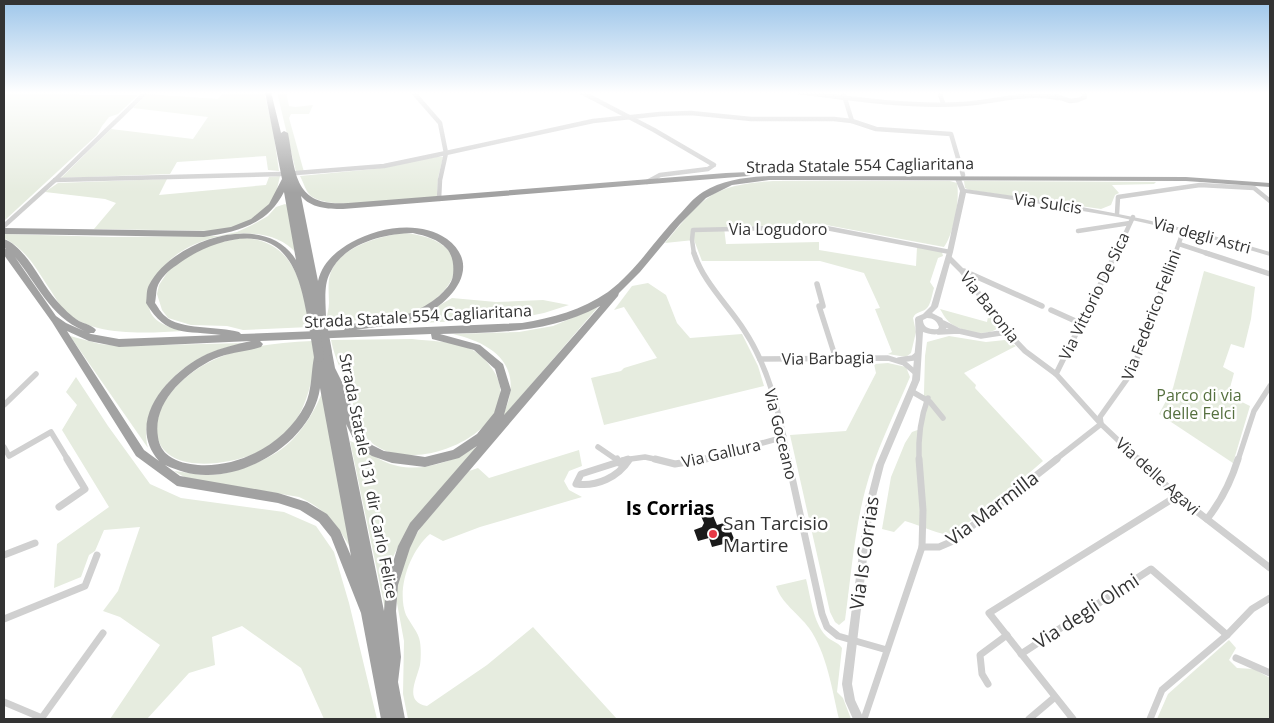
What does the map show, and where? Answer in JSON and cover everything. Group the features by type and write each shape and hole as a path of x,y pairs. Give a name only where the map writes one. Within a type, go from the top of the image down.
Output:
{"highway":[{"path":"277,126 283,177 304,281 317,319"},
{"name":"Strada Statale 131 dir Carlo Felice","path":"282,126 295,184 367,613 388,719"},
{"path":"295,184 302,189 304,195 310,200 326,206 348,206 726,175 765,175"},
{"name":"Strada Statale 554 Cagliaritana","path":"349,330 506,324 541,319 572,309 599,295 618,282 689,200 702,190 740,177 765,175 1186,179 1270,183"},
{"path":"4,231 204,234 230,231 262,216 273,205 283,177"},
{"name":"Strada Statale 554 Cagliaritana","path":"4,251 53,318 63,326 89,337 119,343 522,327 546,323 587,308 621,286 693,204 707,193 732,183 770,178 961,177"},
{"path":"4,242 20,257 58,311 68,320 82,328 126,338 349,330 355,326 410,318 438,303 451,290 458,277 459,262 452,249 440,238 422,232 397,231 366,238 350,246 336,258 325,274 317,319"},
{"path":"236,334 223,330 195,330 177,327 158,316 152,306 152,296 156,282 169,265 189,251 209,242 227,237 252,236 272,241 288,252 295,268 304,281"},
{"path":"390,680 394,658 390,611 392,585 404,546 414,526 621,286"},
{"path":"53,318 140,453 177,481 278,498 303,506 323,518 336,534 367,613"},
{"path":"331,370 339,381 352,424 363,444 376,453 399,461 428,462 457,455 480,439 497,418 508,396 504,376 495,360 484,350 462,341 422,332"},
{"path":"294,337 226,351 204,360 188,370 162,398 155,412 151,430 156,450 168,462 187,469 218,470 250,461 276,446 297,429 311,404 323,354"},
{"name":"Strada Statale 131 dir Carlo Felice","path":"323,354 331,370 398,719"}],"street":[{"path":"4,226 56,180 111,126"},
{"path":"439,199 440,180 446,153 441,126"},
{"path":"296,172 325,172 384,166 575,126"},
{"path":"646,126 714,165 708,169 660,175 647,182"},
{"path":"866,126 876,129 950,134 963,191 950,255 934,307 920,318 920,325 924,329 935,332 959,331 981,336 1007,332"},
{"path":"56,180 231,174 283,177"},
{"path":"1117,214 1117,198 1120,196 1200,184 1254,188 1270,201"},
{"name":"Via Sulcis","path":"963,191 1117,214 1131,220"},
{"path":"1078,231 1131,220"},
{"name":"Via degli Astri","path":"1131,220 1184,228 1270,254"},
{"name":"Via Vittorio De Sica","path":"1056,374 1131,220"},
{"path":"1080,225 1085,230"},
{"name":"Via Logudoro","path":"693,230 821,227 950,255"},
{"name":"Via Federico Fellini","path":"1100,424 1100,417 1132,372 1184,228"},
{"name":"Via Goceano","path":"693,230 690,239 698,264 707,280 726,302 745,331 760,359 774,397 822,614 832,632 838,636 852,639"},
{"path":"1179,244 1270,274"},
{"name":"Via Baronia","path":"950,255 1007,332 1025,351 1056,374"},
{"path":"962,271 1042,306"},
{"path":"817,284 823,306 818,306 836,359"},
{"path":"920,339 943,328 934,307"},
{"path":"1051,310 1082,324"},
{"path":"926,315 959,331"},
{"name":"Via Is Corrias","path":"859,719 850,701 848,692 852,639 869,508 875,482 917,374 920,325"},
{"path":"897,360 913,358 918,354"},
{"name":"Via Barbagia","path":"760,359 878,359 886,357 897,360"},
{"path":"897,360 906,364 917,374"},
{"path":"4,405 36,374"},
{"name":"Via delle Agavi","path":"1056,374 1100,424 1177,496 1270,568"},
{"path":"1207,519 1221,501 1232,479 1254,411 1270,386"},
{"path":"911,391 928,398 935,404 943,418"},
{"path":"864,719 922,547 924,518 918,425 922,409 928,398"},
{"name":"Via Marmilla","path":"922,547 939,548 953,541 1100,424"},
{"path":"4,447 9,456 51,432 85,489 59,507"},
{"name":"Via Gallura","path":"629,460 616,475 586,485 580,486 576,484 581,474 629,460 644,457 677,464 784,438"},
{"path":"598,447 616,458 620,463"},
{"path":"1073,719 989,613 1177,496"},
{"path":"4,555 35,543"},
{"path":"4,619 85,586 97,555"},
{"name":"Via degli Olmi","path":"1021,654 1152,569 1227,636"},
{"path":"1150,719 1162,690 1227,636 1252,609 1270,598"},
{"path":"4,702 42,718 103,632"},
{"path":"988,684 982,674 980,655 1007,635"},
{"path":"852,639 888,650"},
{"path":"1236,658 1270,673"},
{"path":"1030,719 1055,697"}],"green space":[{"path":"4,126 102,126 97,135 4,221"},
{"path":"202,126 272,126 279,171 268,170 266,156 177,162 170,174 61,178 111,129 193,139"},
{"path":"285,126 291,126 304,172 296,172"},
{"path":"443,157 438,178 437,197 353,204 321,201 309,194 300,176 374,169"},
{"path":"280,176 274,202 248,223 219,231 94,229 116,203 105,199 45,192 58,183 167,179 159,195 266,185 269,177"},
{"path":"773,181 950,181 957,183 958,198 955,216 951,233 944,247 821,224 724,227 726,244 819,242 819,250 916,266 917,247 942,252 943,256 938,258 930,282 934,288 929,305 913,318 916,332 911,353 906,357 888,354 892,352 875,309 880,308 864,273 820,261 702,261 694,240 665,243 689,215 710,197 735,186"},
{"path":"964,181 1156,182 1154,184 1112,185 1119,193 1115,195 1111,205 1101,209 969,190 965,188"},
{"path":"287,205 296,253 283,242 267,236 231,234 194,244 179,253 164,266 150,300 150,311 157,320 183,331 119,332 87,325 73,318 62,308 29,258 18,247 4,238 4,234 111,237 218,236 237,232 252,225 268,216 276,207"},
{"path":"401,233 421,236 437,242 448,250 454,260 454,272 449,284 438,297 414,313 398,317 350,321 327,326 329,279 339,259 357,246"},
{"path":"242,238 260,241 284,255 299,280 310,327 243,330 227,326 191,325 168,318 162,310 157,294 159,285 169,270 177,262 212,244"},
{"name":"Parco di via delle Felci","path":"1204,271 1255,287 1251,319 1244,348 1231,344 1223,367 1234,373 1228,395 1250,406 1233,463 1159,414 1173,388"},
{"path":"648,283 666,295 677,323 690,338 742,334 758,366 764,386 604,425 591,378 621,371 624,368 657,358 624,307 614,310 632,286"},
{"path":"452,298 496,302 543,300 569,305 519,318 401,324 421,316"},
{"path":"598,307 503,417 509,397 511,381 503,361 486,346 453,334 519,332 553,326"},
{"path":"940,309 987,322 989,312 998,328 987,333 966,330 949,322"},
{"path":"70,336 100,344 119,346 245,343 203,356 176,375 164,387 155,401 149,416 146,431 148,448"},
{"path":"949,336 986,342 1005,340 1016,346 964,373 976,385 975,388 1043,461 983,513 949,535 905,521 894,532 882,529 891,477 905,443 912,432 923,428 927,342"},
{"path":"412,339 452,344 473,350 493,370 500,391 495,412 480,429 459,444 434,453 408,455 384,450 365,436 331,340"},
{"path":"312,341 314,351 313,374 307,398 291,427 272,443 262,450 240,459 198,464 172,456 163,448 156,431 162,405 182,381 197,369 233,352 252,347"},
{"path":"888,363 906,367 910,377 869,476 858,523 845,620 839,625 835,622 830,612 790,435 846,431 876,373 874,364"},
{"path":"76,377 108,426 150,484 181,498 284,512 316,526 334,552 349,603 377,719 324,719 301,668 242,626 212,637 215,665 189,673 147,719 110,719 160,645 120,617 103,611 118,591 140,527 104,530 95,551 89,555 81,577 54,588 57,544 109,507 62,430 77,405 66,392"},
{"path":"322,393 350,547 329,517 316,506 299,497 186,478 174,471 205,475 219,474 242,469 266,459 286,446 298,434 310,417"},
{"path":"350,441 383,461 407,467 432,466 456,458 478,446 403,537 393,557 385,609"},
{"path":"579,450 582,466 569,471 564,481 569,490 582,497 480,527 443,541 430,534 416,550 407,571 403,594 403,605 406,615 418,635 420,644 420,665 413,695 420,704 427,706 487,665 533,627 617,719 408,719 403,694 404,641 396,598 398,581 410,545 421,527 469,471 478,468 489,478"},
{"path":"806,579 818,624 826,636 842,648 837,692 843,698 851,719 839,719 825,660 815,638 805,623 782,598 776,586"},
{"path":"1229,640 1236,648 1229,660 1237,668 1254,669 1270,678 1270,719 1157,719 1168,694"}],"building":[{"name":"San Tarcisio Martire","path":"712,513 717,525 727,522 735,541 712,547 709,538 698,541 694,530 702,527 704,523 701,516"}],"place":[{"name":"San Tarcisio Martire","path":"713,534"}],"district":[{"name":"Is Corrias","path":"670,508"}]}
